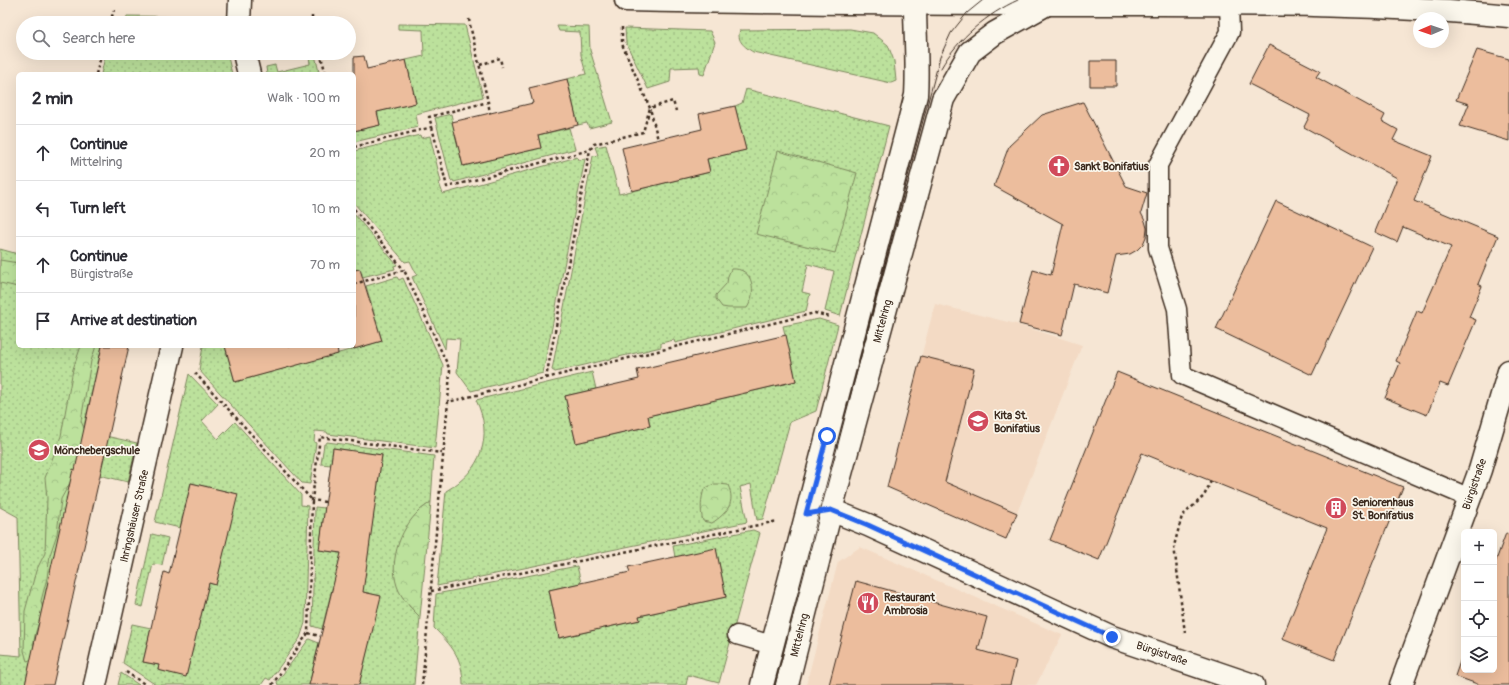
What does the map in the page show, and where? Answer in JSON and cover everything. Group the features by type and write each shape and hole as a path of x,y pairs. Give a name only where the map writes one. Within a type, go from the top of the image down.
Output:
{"street":[{"path":"239,16 240,0"},
{"path":"626,0 1293,4 1460,11 1509,16"},
{"path":"762,685 916,95 918,68 915,34 916,1"},
{"name":"Mittelring","path":"787,685 831,510 943,99 970,52 995,33 1053,2"},
{"path":"246,60 249,72"},
{"name":"Ihringshäuser Straße","path":"95,685 170,353"},
{"name":"Bürgistraße","path":"1401,685 1470,498 1509,371"},
{"name":"Bürgistraße","path":"831,510 868,525 1112,637 1253,685"}],"lane":[{"path":"1229,4 1230,32 1158,165 1158,248 1177,309 1182,375 1470,498"},
{"path":"737,635 772,645"}],"path":[{"path":"112,16 114,10"},
{"path":"469,19 490,113"},
{"path":"622,28 622,44 650,108 658,140"},
{"path":"480,65 500,58 502,67"},
{"path":"97,72 100,60"},
{"path":"322,60 325,72"},
{"path":"650,108 673,101 676,111"},
{"path":"488,102 430,117 447,187 590,150"},
{"path":"546,378 590,150 594,144 643,132 650,108"},
{"path":"356,146 432,127"},
{"path":"356,211 404,270 450,370 422,685"},
{"path":"356,283 404,270"},
{"path":"448,402 816,313 837,319"},
{"path":"170,353 186,364 312,500 325,502"},
{"path":"272,685 308,633 312,500 320,437 442,453"},
{"path":"1190,663 1174,546 1182,516 1204,496 1211,481"},
{"path":"431,591 666,544 806,514"},
{"path":"308,633 320,636"}],"shaded area":[{"name":"Kita St. Bonifatius","path":"935,304 1016,324 1082,345 1006,539 887,487"},
{"path":"860,547 1062,635 1036,685 806,685 838,562"}],"green space":[{"path":"398,24 465,25 483,97 416,114 418,127 356,142 356,131 380,125 377,112 416,103 406,60 424,56 423,30 398,29"},
{"path":"557,26 589,27 590,50 612,122 589,128 587,123 578,125 567,79 586,74 581,55 580,32 559,31"},
{"path":"625,28 710,31 715,42 704,75 700,74 699,67 671,68 670,82 648,89 626,43"},
{"path":"850,29 873,33 888,45 894,61 896,81 891,83 753,52 744,46 739,37 740,30"},
{"path":"104,60 229,60 232,72 101,72"},
{"path":"310,60 316,60 319,72 277,72 310,64"},
{"path":"275,65 277,72 267,72 266,67"},
{"path":"746,89 889,126 840,316 825,311 834,271 808,264 802,292 810,294 806,311 675,343 674,340 661,343 661,347 555,372 552,370 593,156 598,155 595,147 606,145 619,194 710,172 707,159 745,150 735,106 742,103"},
{"path":"451,114 463,166 541,148 538,135 569,128 575,149 454,182 453,180 451,181 435,118"},
{"path":"420,135 421,138 430,136 441,182 439,183 443,194 577,157 578,160 585,159 543,373 471,391 457,372 460,339 446,338 445,349 412,277 417,275 410,261 405,262 356,205 356,151"},
{"path":"778,151 857,173 835,253 756,234"},
{"path":"356,216 397,265 394,266 395,269 356,279"},
{"name":"Mönchebergschule","path":"0,249 16,253 16,348 102,348 83,431 137,443 128,482 74,469 25,685 0,685 0,654 21,656 18,517 0,507"},
{"path":"0,260 16,263 16,287 0,283"},
{"path":"731,269 739,269 745,272 749,277 752,295 747,308 722,307 716,299 716,295 727,283"},
{"path":"397,277 399,280 403,278 443,365 435,448 315,431 314,442 316,443 310,484 302,483 199,370 203,348 226,348 235,382 382,341 366,286"},
{"path":"819,319 838,325 816,411 790,422 763,519 757,520 751,484 740,487 747,522 437,586 446,491 468,474 476,463 484,440 484,427 476,400 592,372 596,389 565,396 576,443 650,426 648,416 796,381 783,326"},
{"path":"80,348 95,348 91,361 81,421 88,438 81,463 61,499 57,534 50,555 47,578 41,601 44,613 38,624 35,635 33,659 27,661 24,651 25,611 36,571 45,553 47,498 45,478 61,436 73,369"},
{"path":"189,374 218,404 202,421 218,439 235,422 301,495 301,505 308,506 305,623 300,638 270,680 266,678 261,685 156,685 123,663 132,624 151,628 143,662 159,665 158,670 186,676 209,583 216,585 237,494 191,483 180,528 155,522"},
{"path":"327,442 434,456 431,502 419,511 409,606 420,617 414,685 359,685 380,596 333,585 322,629 312,626 315,507 325,508 319,550 367,557 382,455 333,448 331,465 321,464 324,444"},
{"path":"714,484 728,485 731,497 729,507 712,523 703,521 701,505 704,489"},
{"path":"431,502 420,617 406,602 399,591 394,570 395,559 397,548 406,528 419,511"},
{"path":"753,530 760,533 719,683 688,675 686,685 463,685 459,660 451,647 434,628 436,594 577,566 581,583 549,590 559,638 640,620 639,616 726,597 716,549 675,557 673,546"},
{"path":"152,534 168,538 162,565 153,564 143,607 136,605"},
{"path":"309,639 319,643 309,685 278,685 277,682"},
{"path":"121,673 139,685 118,685"}],"building":[{"path":"1269,45 1320,71 1316,77 1385,115 1382,121 1398,130 1393,140 1432,156 1414,201 1498,236 1478,284 1482,286 1469,317 1476,320 1448,386 1440,383 1427,415 1385,398 1400,363 1396,361 1417,311 1422,313 1451,247 1403,227 1397,242 1375,232 1397,178 1304,127 1310,115 1249,84"},
{"path":"1477,50 1509,59 1509,141 1460,126 1469,104 1456,100"},
{"path":"364,56 367,69 406,60 416,103 377,112 380,125 356,131 356,72 354,72 354,60 356,60 356,57"},
{"path":"1090,61 1116,61 1116,86 1090,86"},
{"path":"567,79 578,125 538,135 541,148 463,166 452,122 533,103 529,88"},
{"name":"Sankt Bonifatius","path":"1083,102 1126,186 1147,193 1141,213 1147,228 1146,237 1143,244 1137,250 1130,254 1116,256 1107,293 1074,284 1062,335 1019,324 1033,270 1051,275 1063,224 994,186 1009,146 1042,115"},
{"path":"735,106 746,150 707,159 710,172 632,191 622,148 702,129 699,114"},
{"path":"1276,201 1372,247 1312,375 1216,329"},
{"path":"360,269 382,341 354,349 356,348 356,270"},
{"path":"786,335 796,381 648,416 650,426 576,443 565,396 639,379 637,370"},
{"path":"102,348 129,348 53,685 25,685 73,469 75,470"},
{"path":"226,348 337,348 338,354 235,382"},
{"path":"921,356 974,369 945,482 1017,513 1006,539 887,487"},
{"name":"Seniorenhaus St. Bonifatius","path":"1117,372 1403,487 1334,660 1282,639 1327,528 1142,453 1099,560 1050,540"},
{"path":"333,448 382,455 363,592 381,596 359,685 309,685 341,553 319,550"},
{"path":"191,483 238,494 216,585 209,583 186,677 158,670 159,665 143,662 164,572 169,574"},
{"path":"1506,533 1509,534 1509,685 1480,685 1455,676 1461,659 1461,673 1497,673 1497,558"},
{"path":"716,548 726,597 639,616 640,620 559,638 549,590 630,572 628,567"},
{"path":"856,581 987,617 978,650 1016,661 1010,685 829,685"}],"tram line":[{"path":"775,685 940,57 951,33 967,13 983,0"},
{"path":"941,68 956,47 974,28 995,12 1018,0"}],"place":[{"name":"Sankt Bonifatius","path":"1059,166"},
{"name":"Kita St. Bonifatius","path":"978,421"},
{"name":"Mönchebergschule","path":"39,450"},
{"name":"Seniorenhaus St. Bonifatius","path":"1336,508"},
{"name":"Restaurant Ambrosia","path":"868,603"}],"route":[{"path":"827,436 806,514 831,510 868,525 1112,637"}]}
